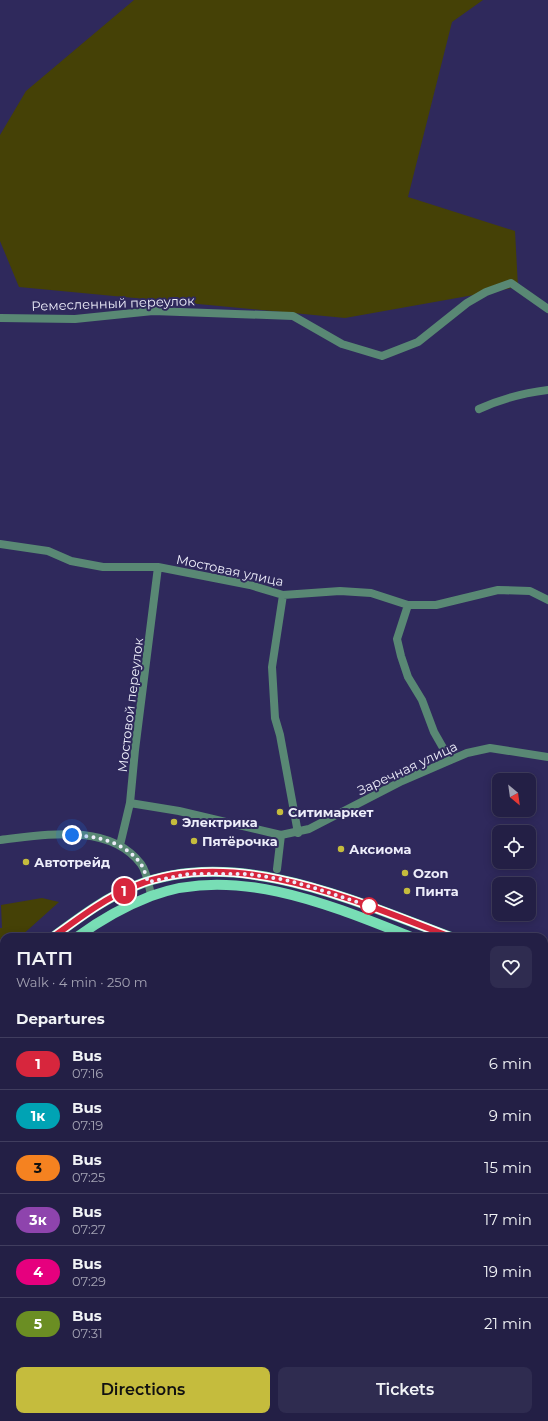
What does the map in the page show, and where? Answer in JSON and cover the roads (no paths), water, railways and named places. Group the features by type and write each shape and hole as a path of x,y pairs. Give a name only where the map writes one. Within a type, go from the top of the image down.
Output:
{"main road":[{"path":"59,933 116,895 148,882 188,874 220,873 248,874 286,880 324,890 440,933"},
{"path":"83,933 122,908 152,895 196,886 231,885 271,889 309,899 401,933"}],"street":[{"name":"Ремесленный переулок","path":"0,318 75,319 153,311 293,316 342,344 382,356 418,342 467,303 486,292 511,283 548,309"},
{"path":"478,410 498,400 526,393 548,390"},
{"name":"Мостовая улица","path":"0,544 48,551 71,561 103,567 158,567 250,585 283,595 340,591 371,592 408,604 436,605 498,590 530,592 548,600"},
{"name":"Мостовой переулок","path":"120,845 130,803 135,750 158,567"},
{"path":"283,595 272,667 275,718 280,735 298,833"},
{"path":"408,604 397,639 401,656 408,677 422,700 434,732 450,760"},
{"name":"Заречная улица","path":"130,803 179,812 281,835 298,833 331,818 402,781 467,752 490,748 548,757"},
{"path":"277,869 281,835"},
{"path":"0,840 40,836 87,836 120,845 142,865 152,895"}],"place":[{"name":"Ситимаркет","path":"280,812"},
{"name":"Электрика","path":"174,822"},
{"name":"Пятёрочка","path":"194,841"},
{"name":"Аксиома","path":"341,849"},
{"name":"Автотрейд","path":"26,862"},
{"name":"Ozon","path":"405,873"},
{"name":"Пинта","path":"407,891"}]}
